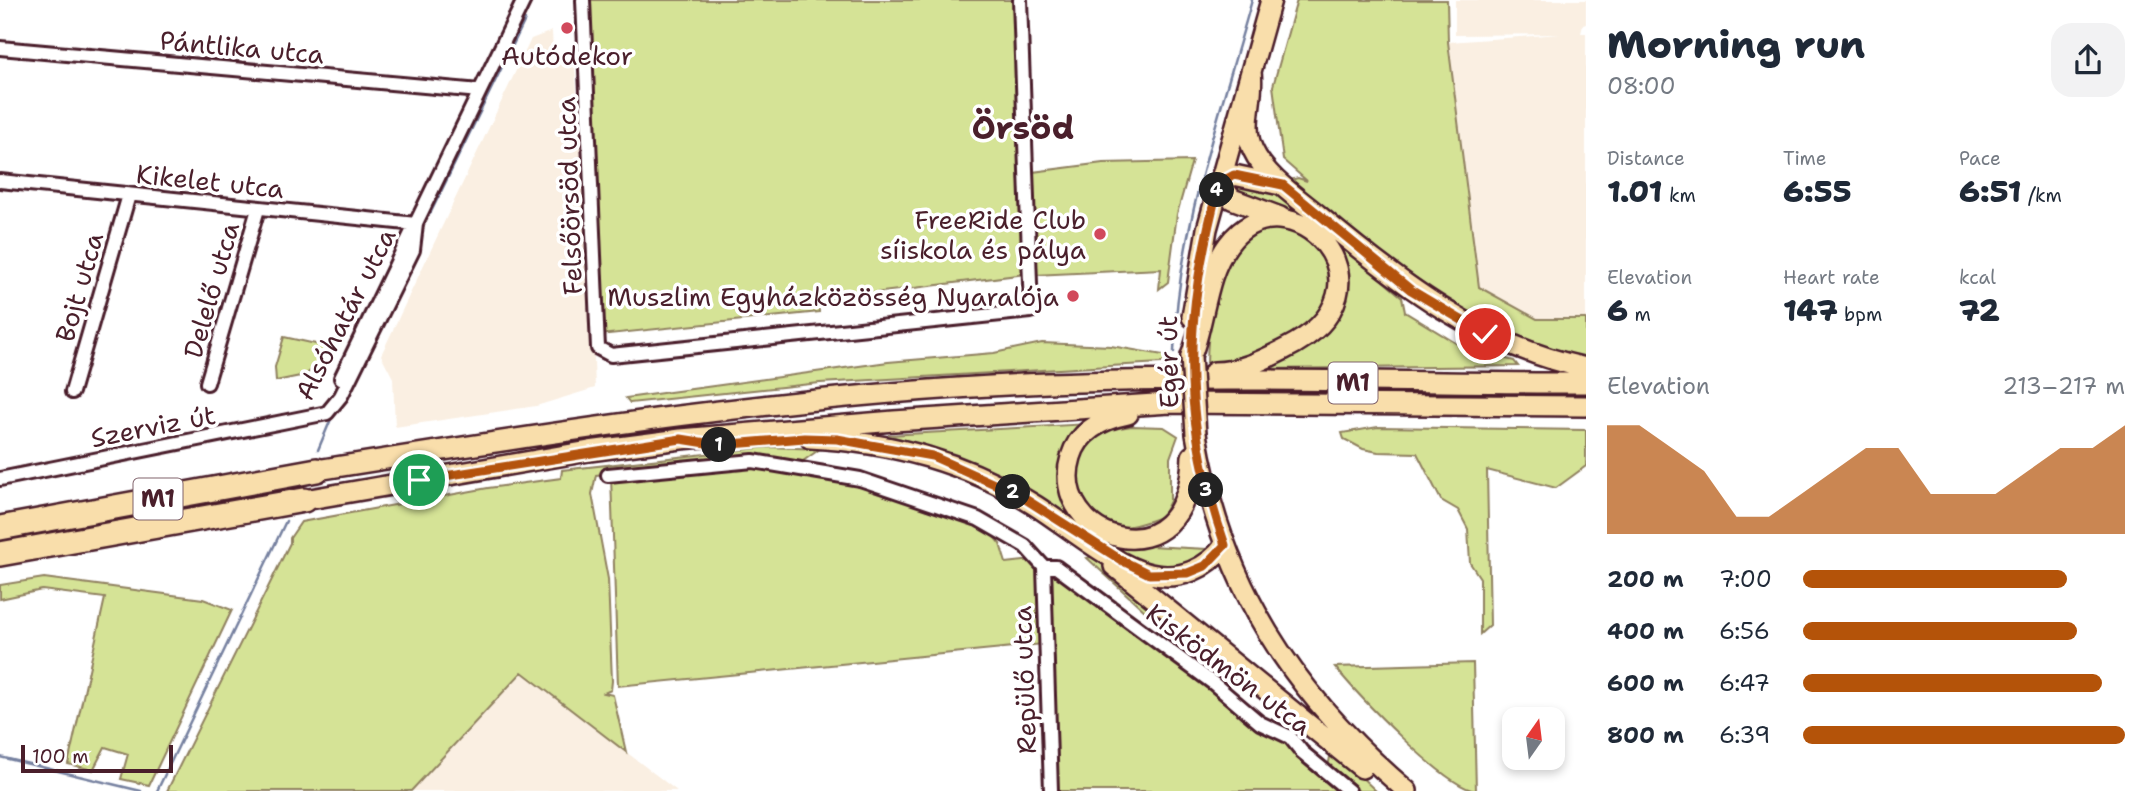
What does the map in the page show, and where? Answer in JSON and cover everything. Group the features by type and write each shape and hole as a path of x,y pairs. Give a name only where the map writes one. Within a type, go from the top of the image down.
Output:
{"highway":[{"name":"M1","path":"0,528 317,470"},
{"name":"M1","path":"0,554 304,500"}],"main road":[{"name":"Egér út","path":"1271,0 1219,183 1194,296 1191,356 1196,434 1207,493 1225,545 1257,617 1293,673 1341,732 1407,791"},
{"path":"1251,72 1254,86 1248,124 1249,140 1263,165 1283,185 1372,261 1451,316 1525,351 1586,368"},
{"path":"1120,382 1145,375 1237,369 1298,343 1318,329 1329,316 1337,300 1337,264 1318,235 1306,227 1232,199 1219,183 1234,175 1283,185"},
{"path":"1191,356 1214,273 1227,246 1245,228 1265,221 1286,220"},
{"name":"M1","path":"317,470 710,411 890,394 1120,382 1586,383"},
{"path":"1170,403 1103,420 1078,442 1068,471 1071,492 1079,509 1093,525 1116,537 1138,538 1164,529 1178,514 1187,495 1196,434"},
{"name":"M1","path":"304,500 681,439 894,421 1170,403 1586,406"},
{"path":"681,439 719,445 804,438 837,439 932,456 1002,486 1137,568 1163,575 1188,573 1205,566 1225,545"},
{"path":"1068,527 1390,791"}],"street":[{"name":"Alsóhatár utca","path":"314,417 327,413 341,396 413,250 416,224 524,0"},
{"name":"Felsőörsöd utca","path":"583,0 598,348 611,355 1031,311 1020,0"},
{"name":"Pántlika utca","path":"0,48 480,91"},
{"name":"Kikelet utca","path":"0,181 416,224"},
{"name":"Bojt utca","path":"72,392 129,195"},
{"name":"Delelő utca","path":"207,383 258,209"},
{"name":"Szerviz út","path":"0,479 314,417"},
{"name":"Kisködmön utca","path":"608,475 753,461 860,479 978,519 1025,546 1044,566 1056,567 1213,683 1260,723 1290,737 1302,752 1349,791"},
{"name":"Repülő utca","path":"1044,566 1051,791"}],"shaded area":[{"path":"1455,0 1586,0 1586,24 1583,25 1581,33 1586,33 1586,319 1537,319 1479,287 1448,42 1561,34 1455,35"},
{"path":"552,31 553,53 574,52 580,136 587,162 595,388 536,406 395,427 393,378 381,355 531,39"},
{"path":"522,672 677,791 411,791"}],"green space":[{"path":"587,0 1016,0 1025,274 818,300 819,312 600,335"},
{"path":"1297,0 1447,0 1448,42 1479,287 1537,319 1586,319 1586,362 1544,348 1466,309 1393,261 1290,180 1298,178 1307,181 1283,160 1273,86"},
{"path":"1192,161 1177,214 1168,282 1159,289 1161,269 1034,275 1033,172 1103,163"},
{"path":"1237,185 1275,190 1402,297 1405,312 1464,348 1514,361 1518,366 1259,369 1307,342 1333,319 1346,287 1345,267 1339,249 1327,234 1239,193 1235,189"},
{"path":"1273,224 1307,233 1333,274 1324,313 1280,346 1226,365 1207,367 1208,337 1223,267 1239,242"},
{"path":"284,337 325,346 323,361 305,375 276,381 275,367"},
{"path":"1042,343 1111,346 1169,356 1167,361 1161,363 820,383 630,403 626,398 888,362 994,353"},
{"path":"1088,424 1068,452 1070,510 1131,545 1207,549 1206,557 1167,568 1138,562 1092,537 1036,496 1001,476 946,453 888,435"},
{"path":"1132,426 1164,427 1178,436 1170,458 1170,501 1162,517 1125,527 1114,526 1094,513 1087,503 1077,479 1077,468 1079,457 1100,431"},
{"path":"1378,427 1586,430 1586,466 1556,488 1487,470 1490,625 1480,634 1480,578 1470,563 1468,529 1458,510 1441,500 1417,453 1363,449 1344,439 1342,433"},
{"path":"768,447 820,449 803,461 755,456 596,475 592,494 608,579 612,681 611,690 604,693 613,695 626,752 522,672 411,791 167,791 290,543 290,538 301,522 488,488 561,478 562,470"},
{"path":"756,462 830,473 983,524 1000,544 1006,563 1033,560 1050,565 1273,728 1349,791 1051,791 1043,644 618,686 611,476"},
{"path":"1095,556 1201,644 1199,648 1182,645 1087,558"},
{"path":"44,578 203,599 232,610 149,785 121,779 128,754 105,747 93,770 68,764 105,598 42,590 0,599 0,585"},
{"path":"1473,663 1476,791 1462,786 1423,757 1335,667"},
{"path":"1335,752 1376,791 1359,791 1328,767 1330,757"}],"waterway":[{"path":"1174,352 1177,307 1192,219 1202,174 1252,0"},
{"path":"430,214 525,20"},
{"path":"318,450 331,419"},
{"path":"157,791 286,521"},
{"path":"0,757 141,791"}],"place":[{"name":"Autódekor","path":"567,28"},
{"name":"FreeRide Club síiskola és pálya","path":"1100,234"},
{"name":"Muszlim Egyházközösség Nyaralója","path":"1073,296"}],"district":[{"name":"Örsöd","path":"1023,127"}],"route":[{"path":"419,480 681,439 719,445 804,438 858,441 932,456 974,473 1019,495 1121,560 1149,574 1188,573 1205,566 1225,545 1207,493 1191,394 1191,323 1194,296 1219,183 1225,178 1234,175 1283,185 1372,261 1411,290 1485,334"}]}
